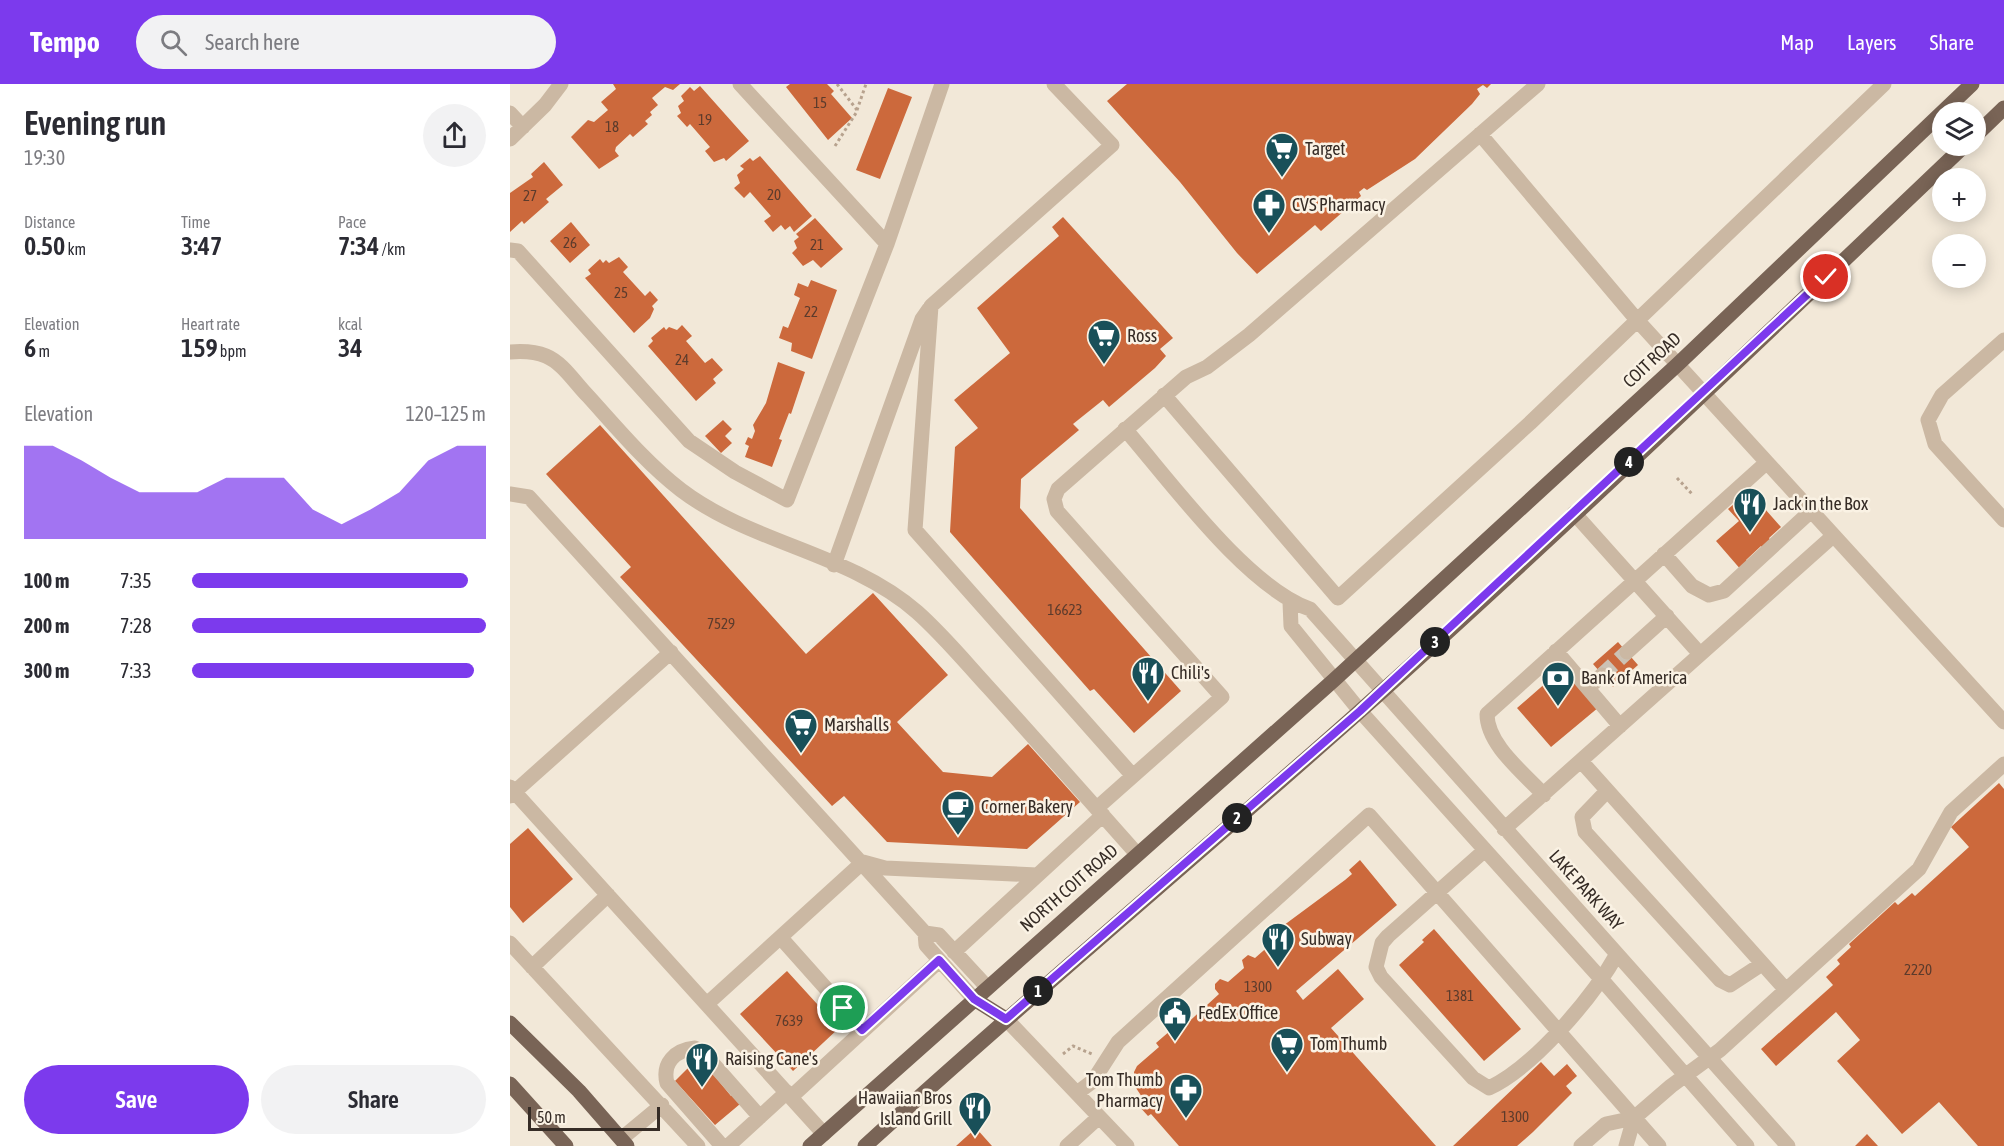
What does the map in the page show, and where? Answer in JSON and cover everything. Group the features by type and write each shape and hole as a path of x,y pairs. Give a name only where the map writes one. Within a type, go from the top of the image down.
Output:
{"main road":[{"name":"COIT ROAD","path":"1355,660 1677,364 1972,84"},
{"path":"1986,125 2004,108"},
{"path":"865,1146 1006,1019 1360,711 1703,394 1954,156"},
{"name":"NORTH COIT ROAD","path":"810,1146 1355,660"},
{"path":"987,987 1006,1019"},
{"path":"974,999 1006,1019"},
{"path":"510,1023 579,1091 624,1143"},
{"path":"510,1084 566,1146"}],"street":[{"path":"510,139 561,84"},
{"path":"740,84 886,244"},
{"path":"510,250 518,251 690,441 735,472 787,500 886,244 942,84"},
{"path":"834,565 922,319 931,306 1112,145 1054,84"},
{"path":"954,951 1037,875 1133,776 1222,697 1054,504 1058,489 1186,377 1207,367 1241,342 1538,84"},
{"path":"1164,395 1338,598 1530,423 1884,84"},
{"path":"510,113 523,127"},
{"path":"1480,134 1637,320 1810,512 1848,548 2004,722"},
{"path":"931,306 915,530 1133,776"},
{"path":"2004,340 1942,395 1928,420 1935,444 2004,520"},
{"path":"510,352 535,352 556,362 638,450 680,490 700,504 758,534 885,588 919,614 1137,854"},
{"name":"LAKE PARK WAY","path":"1125,429 1233,553 1290,602 1310,609 1788,1146"},
{"path":"1544,795 1497,744 1487,723 1487,714 1766,463"},
{"path":"510,494 529,497 863,862 925,933 926,945 974,999"},
{"path":"1664,554 1692,586 1709,595 1724,591 1810,512"},
{"path":"1574,513 1700,654"},
{"path":"1504,829 1833,536"},
{"path":"1290,602 1291,626 1360,711 1603,981 1747,1146"},
{"path":"1627,652 1667,616"},
{"path":"1556,651 1620,726"},
{"path":"671,652 512,792 708,1003 824,1134"},
{"path":"1588,688 1602,675"},
{"path":"1581,761 1786,990"},
{"path":"1581,1146 1606,1124 1634,1118 1671,1086 1687,1077 1786,990 1919,869 1951,812 2004,764"},
{"path":"1607,791 1582,817 1585,832 1720,980 1730,985 1762,964"},
{"path":"1077,1093 1093,1081 1118,1042 1370,815 1659,1146"},
{"path":"1484,851 1382,943 1376,967 1381,977 1473,1078 1489,1088 1503,1082 1558,1031 1603,981 1617,954"},
{"path":"863,862 885,868 1037,875"},
{"path":"708,1003 863,862"},
{"path":"532,967 608,895"},
{"path":"925,933 939,935 987,987"},
{"path":"781,938 862,1030"},
{"path":"510,943 631,1077 662,1105 698,1146"},
{"path":"728,1146 939,960"},
{"path":"1006,1019 1127,1146"},
{"path":"722,1146 667,1083 664,1072 669,1062 682,1049 695,1047 707,1057 760,1117"},
{"path":"624,1143 662,1105"},
{"path":"1067,1146 1099,1117"},
{"path":"1626,1146 1634,1118"}],"path":[{"path":"837,84 857,110"},
{"path":"835,146 857,110 866,84"},
{"path":"1677,478 1693,495"},
{"path":"1063,1054 1073,1046 1096,1056"}],"building":[{"path":"613,84 680,84 673,90 665,87 652,98 658,105 645,121 648,124 633,137 630,134 616,147 615,151 619,156 599,169 571,137 588,120 594,122 608,110 601,102 616,89"},
{"path":"790,84 827,84 834,91 831,94 852,118 828,140 786,87"},
{"name":"Target","path":"1127,84 1491,84 1487,88 1483,85 1477,89 1480,94 1472,104 1415,159 1367,190 1364,188 1359,192 1361,196 1321,231 1315,225 1257,274 1237,253 1180,182 1107,101"},
{"path":"700,86 749,141 726,161 724,158 714,162 705,151 710,147 690,124 687,127 677,116 681,113 678,106 684,101 681,96 690,87 694,91"},
{"path":"888,88 912,97 880,179 856,170"},
{"path":"760,156 812,216 794,232 790,226 785,230 781,225 773,232 764,221 771,216 750,192 744,198 734,188 740,183 737,175 744,169 740,166 750,158 753,161"},
{"path":"544,162 563,185 546,199 549,202 524,224 522,221 510,232 510,193 533,177 531,174"},
{"path":"1063,217 1173,338 1160,349 1166,356 1155,368 1109,407 1103,400 1073,424 1079,430 1021,479 1020,508 1181,691 1134,733 1094,689 1090,691 950,532 955,447 978,428 954,400 1010,353 977,308 1059,236 1052,227"},
{"path":"815,218 843,249 821,268 813,260 803,266 792,253 797,248 794,241 799,237 796,234"},
{"path":"571,222 590,245 570,263 550,241"},
{"path":"619,257 628,267 623,272 645,296 650,291 658,300 652,306 654,309 650,318 634,333 585,278 591,274 588,270 600,259 603,263 606,260 609,263"},
{"path":"811,280 837,290 812,359 791,351 792,343 779,338 783,326 788,328 800,298 794,295 798,283 808,287"},
{"path":"682,325 692,336 686,341 705,363 712,358 723,370 713,379 716,383 696,401 648,346 653,341 651,338 664,327 666,330 669,327 677,330"},
{"path":"778,362 805,372 791,414 789,413 779,439 782,440 772,467 745,457 749,446 745,444 748,437 752,439 755,431 753,425 766,403"},
{"path":"723,420 732,429 725,436 732,443 721,453 705,436"},
{"path":"600,425 806,654 873,593 948,675 897,722 943,772 992,777 1028,744 1080,802 1027,849 887,842 844,796 832,806 620,577 631,567 546,474"},
{"name":"Jack in the Box","path":"1749,491 1781,527 1769,538 1772,543 1764,550 1761,546 1746,560 1749,564 1742,571 1716,541 1739,521 1728,509"},
{"path":"1618,642 1638,665 1613,687 1593,664"},
{"name":"Bank of America","path":"1564,667 1599,707 1551,747 1517,708"},
{"path":"1999,783 2004,789 2004,1146 1978,1146 1939,1102 1902,1134 1837,1061 1860,1040 1836,1012 1776,1066 1761,1049 1833,985 1826,977 1840,964 1837,960 1851,947 1849,944 1895,902 1898,905 1912,893 1915,896 1969,847 1951,827"},
{"path":"528,828 573,879 523,923 510,907 510,844"},
{"path":"1360,860 1397,905 1296,991 1303,1000 1338,969 1364,999 1331,1028 1436,1146 1179,1146 1151,1114 1148,1116 1138,1105 1144,1100 1134,1085 1134,1072 1137,1066 1159,1047 1156,1043 1178,1024 1182,1028 1219,994 1215,989 1215,984 1220,979 1228,982 1244,968 1242,960 1248,955 1255,958 1271,944 1268,941 1272,934 1345,880 1352,874 1349,870"},
{"path":"1434,929 1521,1029 1484,1061 1399,965 1424,942 1422,940"},
{"path":"787,971 839,1028 793,1071 740,1014"},
{"name":"Raising Cane's","path":"699,1057 740,1104 715,1125 675,1081"},
{"path":"1541,1062 1554,1076 1567,1064 1577,1076 1566,1086 1572,1093 1533,1132 1517,1146 1453,1146"},
{"name":"Hawaiian Bros Island Grill","path":"976,1128 992,1146 956,1146"},
{"path":"1867,1134 1878,1146 1855,1146"}],"tunnel":[{"path":"1602,675 1627,652"}],"place":[{"name":"Target","path":"1282,178"},
{"name":"CVS Pharmacy","path":"1269,234"},
{"name":"Ross","path":"1104,365"},
{"name":"Jack in the Box","path":"1750,533"},
{"name":"Chili's","path":"1148,702"},
{"name":"Bank of America","path":"1558,707"},
{"name":"Marshalls","path":"801,754"},
{"name":"Corner Bakery","path":"958,836"},
{"name":"Subway","path":"1278,968"},
{"name":"FedEx Office","path":"1175,1042"},
{"name":"Tom Thumb","path":"1287,1073"},
{"name":"Raising Cane's","path":"702,1088"},
{"name":"Tom Thumb Pharmacy","path":"1186,1119"},
{"name":"Hawaiian Bros Island Grill","path":"975,1137"}],"route":[{"path":"843,1008 862,1030 939,960 974,999 1006,1019 1360,711 1826,277"}]}
